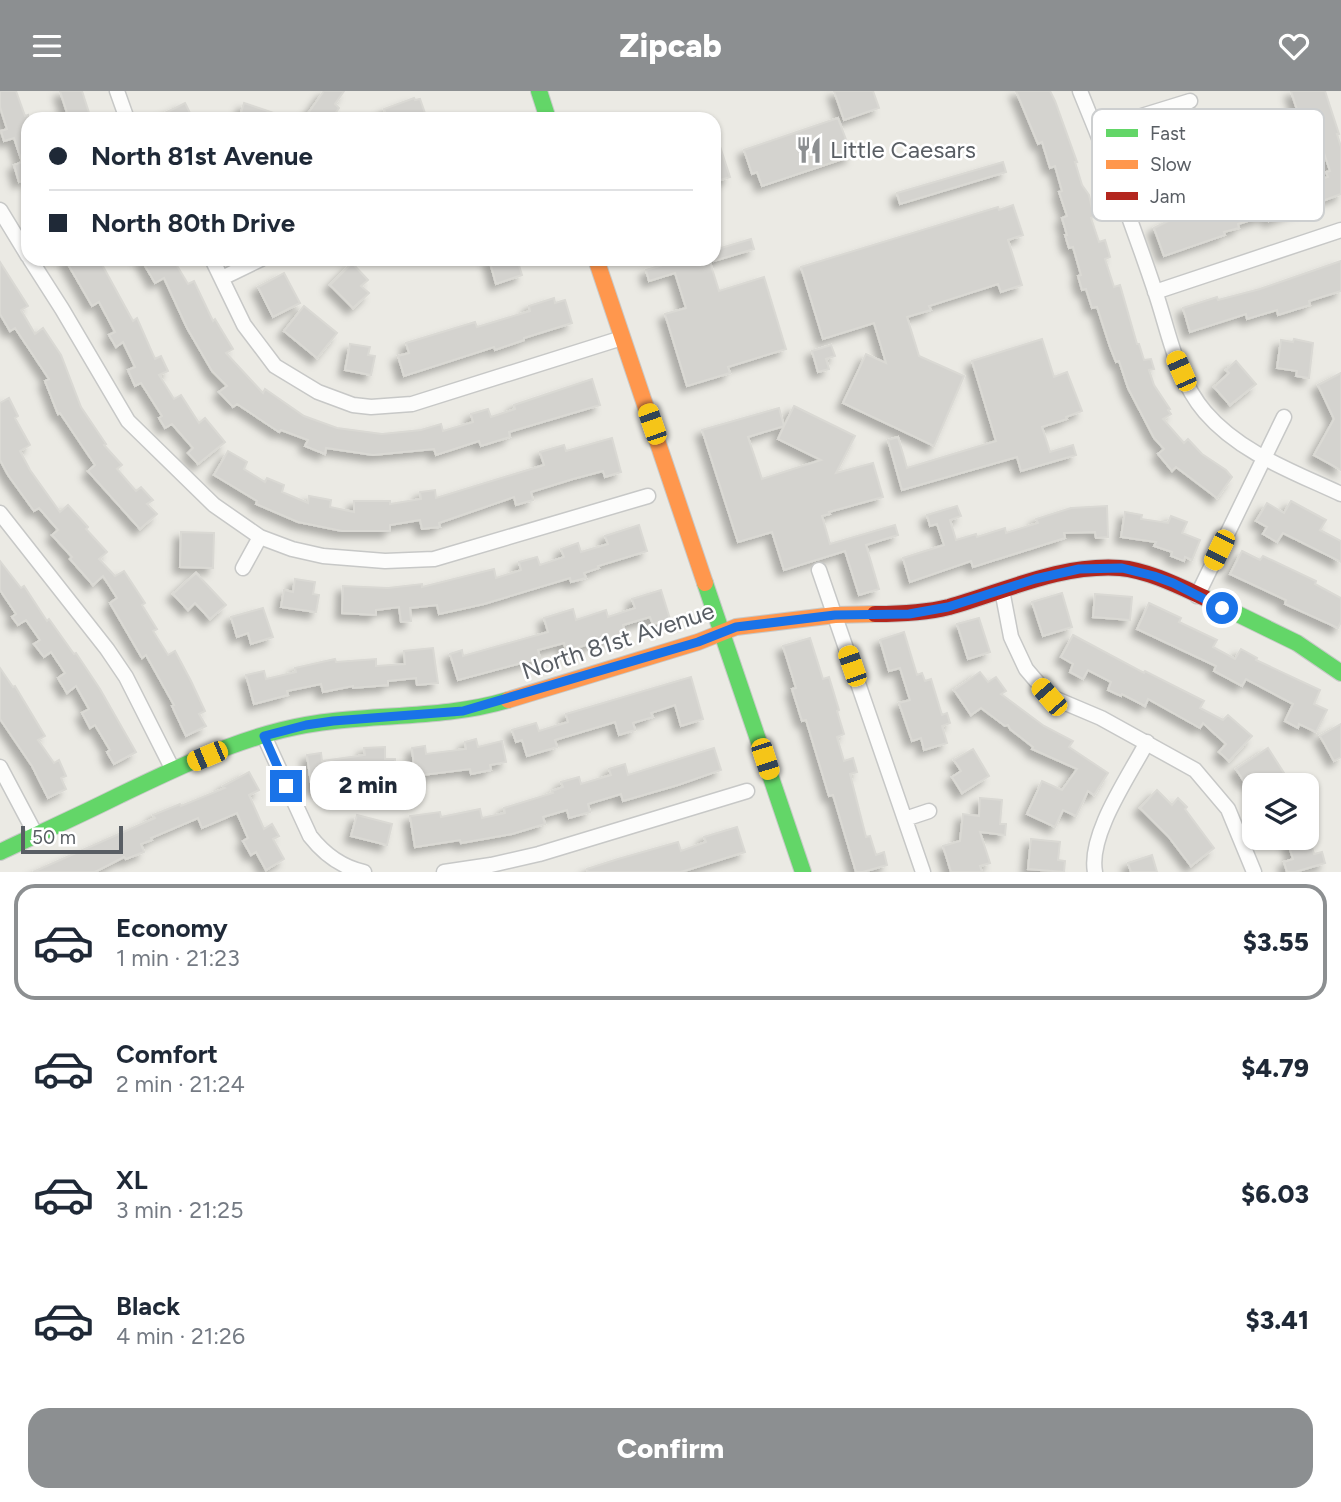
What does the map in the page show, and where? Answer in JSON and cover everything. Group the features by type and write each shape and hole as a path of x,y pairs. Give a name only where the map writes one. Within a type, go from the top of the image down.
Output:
{"street":[{"path":"117,91 124,112"},
{"path":"539,91 546,112"},
{"path":"1080,91 1092,120"},
{"path":"1164,109 1190,101"},
{"path":"0,210 21,245"},
{"path":"1129,221 1155,292 1173,353 1189,390 1206,413 1228,434 1264,458 1341,494"},
{"path":"1155,292 1341,230"},
{"path":"34,266 128,421 214,505 260,537 292,549 323,556 385,561 434,559 648,496"},
{"path":"216,266 244,325 275,366 318,392 353,405 381,407 412,404 622,338"},
{"path":"222,278 247,266"},
{"path":"598,266 803,872"},
{"path":"1197,596 1284,418"},
{"path":"0,513 126,677 173,770"},
{"path":"243,568 260,537"},
{"name":"North 81st Avenue","path":"0,852 173,770 264,736 333,721 463,711 698,642 721,631 835,615 909,614 948,607 1035,579 1079,569 1122,568 1173,583 1297,643 1341,673"},
{"path":"819,570 923,872"},
{"path":"1002,590 1011,637 1026,669 1049,697 1101,718 1195,770 1228,809 1254,872"},
{"path":"264,736 310,836 320,849 336,861 364,872"},
{"path":"1095,872 1100,829 1147,742"},
{"path":"0,767 36,835"},
{"path":"444,872 539,854 747,790"},
{"path":"905,819 929,811"}],"building":[{"path":"0,91 16,91 24,112 21,112 21,159 14,138 4,141 1,131 7,129 0,107"},
{"path":"60,91 82,91 89,112 67,112"},
{"path":"324,91 344,91 335,104 339,108 336,112 309,112"},
{"path":"834,91 873,91 879,108 844,120"},
{"path":"1016,91 1050,91 1055,101 1077,162 1082,185 1089,195 1091,218 1099,242 1105,240 1110,257 1105,259 1114,287 1120,285 1137,344 1144,360 1151,359 1154,369 1149,370 1154,385 1170,409 1168,410 1171,414 1163,419 1184,443 1188,439 1202,454 1232,477 1217,498 1176,467 1172,471 1158,454 1164,449 1154,438 1128,388 1119,361 1116,362 1110,347 1097,307 1092,308 1086,289 1082,290 1073,247 1069,248 1065,235 1062,218 1067,216 1059,192 1062,191 1055,166 1050,168 1042,142 1038,144"},
{"path":"1291,91 1325,91 1339,134 1341,194 1324,200 1324,178 1328,177 1326,172 1330,171 1324,153 1324,109 1297,109"},
{"path":"414,98 420,99 425,112 385,112 384,109"},
{"path":"185,103 190,112 167,112"},
{"path":"244,103 271,112 241,112"},
{"path":"838,118 852,156 762,186 757,172 752,174 744,150"},
{"path":"721,149 730,177 721,180"},
{"path":"21,162 21,181 19,182 14,165"},
{"path":"1003,162 1006,172 900,204 897,193"},
{"path":"1013,205 1023,235 1008,240 1022,285 1001,292 998,284 929,306 931,310 907,317 919,356 964,376 934,446 843,403 866,354 886,363 874,323 823,339 801,267 998,207 999,210"},
{"path":"1168,221 1248,221 1238,224 1239,228 1224,232 1225,235 1164,256 1154,228"},
{"path":"751,239 754,249 721,259 721,248"},
{"path":"1341,261 1341,291 1278,315 1277,310 1247,319 1246,314 1190,332 1183,308 1217,297 1218,300 1260,289"},
{"path":"0,262 28,306 21,310 35,334 43,328 61,355 81,407 106,444 104,445 122,465 117,469 136,491 141,487 153,500 147,504 157,514 140,529 88,471 95,465 60,413 58,414 45,381 49,379 15,328 10,331 0,314"},
{"path":"69,266 103,266 133,321 137,318 155,359 161,356 168,371 159,375 174,399 181,395 199,423 205,418 225,442 198,464 188,453 193,448 172,424 165,428 159,418 162,416 141,383 135,386 128,370 135,367 123,342 116,347 109,335 115,332 99,302 92,306"},
{"path":"145,266 177,266 188,284 194,281 213,321 215,319 233,349 226,353 263,393 265,389 304,416 337,428 382,434 421,430 441,424 443,431 473,422 471,414 488,409 491,417 515,409 514,405 592,379 600,405 509,432 510,437 481,446 479,441 436,455 434,449 373,455 326,448 325,454 305,446 308,440 281,430 279,432 237,404 233,407 219,392 227,386 212,371 187,328 164,278 155,283"},
{"path":"349,266 355,266 368,280 361,286 369,293 353,308 330,285"},
{"path":"491,266 519,266 522,275 496,284"},
{"path":"659,266 711,266 719,291 764,277 786,349 728,367 730,373 687,386 665,314 686,308 675,273 649,281 646,270"},
{"path":"284,273 300,303 273,317 258,287"},
{"path":"554,298 555,303 565,300 572,323 495,350 494,347 404,376 398,356 409,353 406,343 475,322 477,327 530,311 529,306"},
{"path":"304,306 337,333 317,358 284,331"},
{"path":"1042,339 1054,377 1067,372 1082,411 1042,427 1050,452 1073,445 1076,455 1021,471 1017,457 902,490 888,440 898,437 907,468 996,441 972,361"},
{"path":"1294,339 1313,343 1309,378 1296,376 1297,371 1277,368 1281,340 1293,342"},
{"path":"350,344 370,347 368,355 375,356 371,375 345,370"},
{"path":"831,345 835,356 826,359 829,369 818,372 812,351"},
{"path":"1236,361 1256,384 1230,405 1214,387 1229,373 1226,370"},
{"path":"1341,373 1341,470 1314,455 1334,419 1318,385"},
{"path":"9,398 18,416 15,418 30,445 20,451 30,470 60,512 68,505 88,527 86,529 107,552 99,559 115,576 124,571 145,603 142,605 157,629 153,631 168,655 175,651 191,681 205,711 199,714 206,726 186,736 172,706 174,705 146,655 142,658 110,603 117,598 103,576 93,585 52,535 58,530 39,508 34,511 8,475 0,460 0,403"},
{"path":"794,406 855,436 836,473 873,463 883,497 822,516 830,544 895,525 898,535 866,545 879,589 859,595 845,551 784,570 772,532 738,542 702,430 779,408 784,426","holes":["784,426 778,439 821,460 762,479 748,437"]},
{"path":"612,438 621,472 605,477 603,471 573,479 531,492 533,500 516,505 514,497 439,523 440,527 422,529 420,520 390,525 390,531 342,531 298,522 256,504 257,501 214,475 228,451 247,462 244,469 265,482 267,478 284,485 282,492 308,503 309,496 331,500 330,507 354,512 354,501 390,501 390,504 421,499 420,492 435,490 436,498 544,465 540,452 564,445 566,451"},
{"path":"1291,501 1326,520 1320,530 1341,541 1341,562 1283,533 1277,542 1263,534 1267,527 1256,521 1267,503 1284,513"},
{"path":"957,506 961,516 950,520 956,540 1005,528 1006,533 1038,523 1036,519 1071,508 1107,506 1108,537 1096,538 1095,532 1064,533 1065,538 973,567 971,561 910,582 903,558 944,545 937,524 930,526 927,515"},
{"path":"1125,512 1142,515 1141,519 1168,523 1171,516 1187,522 1182,533 1200,540 1192,560 1185,557 1184,561 1171,556 1172,552 1154,546 1156,542 1121,537"},
{"path":"639,525 647,551 598,566 599,568 584,573 586,578 571,582 570,578 484,604 439,614 437,605 410,608 411,621 401,622 399,607 376,610 376,615 342,613 343,586 388,588 422,584 422,587 494,569 496,578 521,570 519,562 537,557 540,565 564,557 561,549 578,543 581,552 608,544 605,536"},
{"path":"181,532 214,533 213,568 180,567"},
{"path":"1242,551 1260,560 1263,556 1316,581 1315,584 1341,598 1341,622 1338,628 1285,604 1286,600 1230,574"},
{"path":"0,561 21,588 24,586 47,621 49,619 74,654 76,653 136,752 114,764 107,752 110,750 95,725 90,728 82,713 89,709 76,686 67,693 58,678 65,673 51,652 44,657 34,644 40,640 26,620 18,625 12,617 16,614 0,590"},
{"path":"196,573 226,605 210,619 195,603 188,610 173,594"},
{"path":"295,579 315,582 313,594 319,595 316,612 281,607 284,590 293,592"},
{"path":"661,590 670,619 653,624 650,617 623,625 625,633 566,651 564,643 538,650 540,658 458,680 450,654 462,650 463,656 548,632 544,618 573,609 576,620 606,610 608,617 635,608 632,599"},
{"path":"1062,593 1072,627 1043,636 1032,602"},
{"path":"1095,594 1132,597 1130,620 1093,617"},
{"path":"1149,603 1181,618 1179,622 1217,640 1213,647 1235,659 1241,649 1257,658 1256,660 1320,690 1314,704 1327,710 1316,732 1299,724 1298,728 1285,721 1293,704 1246,679 1242,686 1214,671 1216,666 1137,629"},
{"path":"263,608 273,637 251,644 248,633 237,637 231,617"},
{"path":"979,618 990,652 968,659 957,624"},
{"path":"904,632 917,675 922,673 925,681 931,679 942,715 947,713 950,723 942,726 947,743 924,750 921,738 912,741 899,703 910,700 900,668 889,671 880,640"},
{"path":"1073,635 1204,701 1200,708 1223,720 1228,715 1252,736 1229,761 1219,752 1226,744 1203,723 1200,728 1148,699 1145,706 1122,694 1121,696 1108,690 1111,682 1088,670 1083,679 1070,672 1073,664 1061,657"},
{"path":"810,638 823,679 829,677 839,710 837,711 844,734 837,737 844,761 853,758 857,772 850,774 866,837 870,836 876,855 884,852 887,865 863,872 856,872 833,795 829,796 806,720 802,721 792,689 796,688 783,646"},
{"path":"433,648 438,683 417,685 416,678 388,681 388,685 353,686 323,692 321,684 287,691 288,695 254,704 246,675 264,671 266,679 296,672 295,668 335,659 336,662 376,659 376,666 405,664 404,651"},
{"path":"0,668 13,687 15,686 45,736 38,740 54,763 59,760 66,776 61,778 66,789 48,798 32,766 0,719"},
{"path":"980,672 988,682 996,677 1006,691 1001,694 1044,726 1073,741 1069,747 1108,773 1094,795 1088,791 1076,816 1063,810 1055,827 1027,814 1042,781 1062,790 1077,769 1032,749 1033,747 1008,725 1005,726 981,708 971,715 954,690"},
{"path":"691,677 703,719 681,726 675,705 651,713 653,717 633,723 635,730 619,735 615,722 555,740 557,747 527,756 522,740 516,742 512,730 536,723 539,731 568,722 566,714"},
{"path":"1341,724 1341,757 1334,761 1320,736"},
{"path":"476,739 478,747 502,741 506,762 490,765 491,770 471,774 470,769 415,776 412,748 425,746 426,754 466,749 465,742"},
{"path":"385,747 385,759 395,759 395,776 357,778 351,781 351,784 312,790 307,755 321,753 322,761 365,755 364,748"},
{"path":"714,748 721,770 678,785 623,801 621,794 588,804 590,812 569,818 567,810 543,817 545,824 512,834 461,843 460,840 415,847 410,816 440,812 441,817 480,809 482,818 505,813 504,808 553,793 552,791 563,787 561,782 579,777 581,784 611,775 609,769 625,764 628,775"},
{"path":"1268,748 1284,773 1242,773 1242,778 1236,769"},
{"path":"973,749 989,776 962,793 952,777 961,771 954,760"},
{"path":"249,772 259,790 249,795 264,829 272,824 279,836 273,839 284,859 266,870 256,852 251,855 243,841 248,838 237,813 202,828 198,818 141,844 144,852 126,859 124,857 95,872 33,872 155,818 153,815 225,788 223,786"},
{"path":"1157,790 1172,805 1178,798 1187,807 1185,809 1214,848 1191,866 1168,836 1140,808"},
{"path":"980,798 1002,800 1000,824 1006,824 1005,835 980,832 990,863 980,866 982,872 951,872 943,846 960,841 963,814 979,816"},
{"path":"357,815 392,824 387,845 351,836"},
{"path":"737,827 745,852 681,872 588,872 587,869 678,842 681,851 706,842 704,837"},
{"path":"1031,839 1060,842 1058,860 1065,861 1064,872 1028,869"},
{"path":"1290,850 1313,850 1314,854 1322,852 1325,863 1287,872 1284,862 1293,859"},
{"path":"1152,855 1157,872 1131,872 1128,863"}],"traffic: fast":[{"path":"539,91 546,112"},
{"path":"705,583 803,872"},
{"path":"1205,598 1297,643 1341,673"},
{"path":"0,852 179,767 261,736 310,724 452,711 508,700"}],"traffic: slow":[{"path":"598,266 705,583"},
{"path":"508,700 698,642 736,627 835,615 875,614"}],"traffic: jam":[{"path":"875,614 940,609 1055,574 1098,568 1141,572 1205,598"}],"place":[{"name":"Little Caesars","path":"809,150"}],"route":[{"path":"286,786 264,736 333,721 438,715 490,705 698,642 736,627 835,615 909,614 948,607 1035,579 1079,569 1122,568 1154,576 1222,608"}]}
